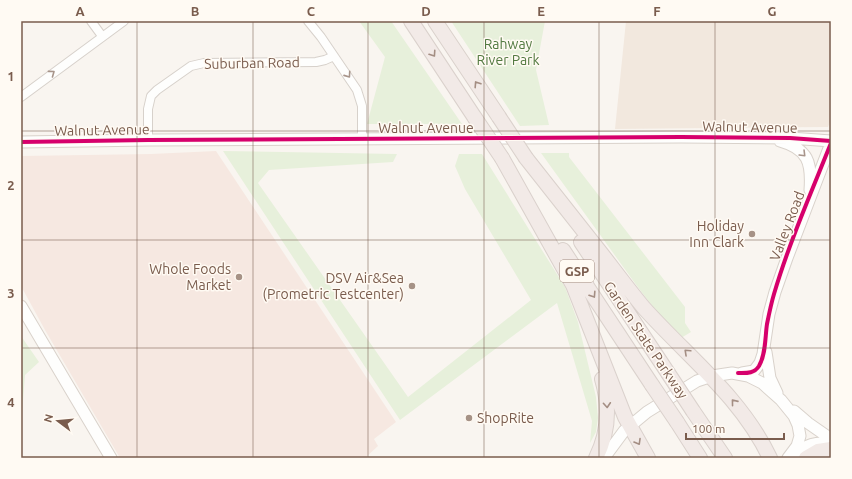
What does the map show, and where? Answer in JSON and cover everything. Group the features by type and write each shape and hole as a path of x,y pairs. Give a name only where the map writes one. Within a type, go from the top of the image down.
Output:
{"highway":[{"name":"Garden State Parkway","path":"411,21 700,458"},
{"name":"Garden State Parkway","path":"435,21 723,456"},
{"path":"502,158 572,285 581,304 598,352 630,426 648,458"},
{"path":"526,158 639,301 665,331 712,376 749,421 770,458"},
{"path":"596,458 604,438 607,417 607,398 600,372 598,352"},
{"path":"806,458 818,451 831,449"}],"street":[{"path":"91,21 102,36"},
{"path":"21,97 124,21"},
{"path":"308,21 352,81 359,95 362,106 362,139"},
{"name":"Suburban Road","path":"148,140 148,109 151,96 191,66 204,63 316,62 334,56"},
{"name":"Walnut Avenue","path":"21,142 672,137 768,138 831,142"},
{"path":"768,138 789,144 803,152 808,159 810,174 807,203"},
{"name":"Valley Road","path":"738,373 751,372 758,367 762,359 769,314 775,292 831,142"},
{"path":"21,306 111,458"},
{"name":"Valley Road","path":"766,340 766,356 770,378 781,400"},
{"path":"604,458 630,426 647,412 692,384 712,376 727,373 738,373 757,380 808,423 831,439"},
{"path":"781,400 797,421 800,433 797,446 788,458"},
{"path":"788,458 808,445 821,443 831,444"}],"shaded area":[{"path":"626,21 831,21 831,120 828,127 615,129"},
{"path":"216,151 396,422 374,439 378,446 365,458 120,458 21,286 21,156 151,154"}],"green space":[{"path":"359,21 391,21 462,124 367,124 385,57"},
{"name":"Rahway River Park","path":"451,21 545,21 536,70 549,125 520,126"},
{"path":"223,151 397,154 393,162 269,170 258,183 408,397 531,300 465,189 455,166 459,154 482,154 565,287 578,322 596,397 598,418 596,432 590,443 592,421 557,303 400,420"},
{"path":"541,153 569,153 569,157 685,307 685,323 691,332 681,338 656,311"},
{"path":"21,336 39,362 25,375 21,426"}],"cycle path":[{"path":"21,142 681,137 790,138 831,141"},
{"path":"738,373 752,372 759,366 764,351 769,313 786,256 831,143"}],"place":[{"name":"Holiday Inn Clark","path":"752,234"},
{"name":"Whole Foods Market","path":"239,277"},
{"name":"DSV Air&Sea (Prometric Testcenter)","path":"412,286"},
{"name":"ShopRite","path":"469,418"}]}
